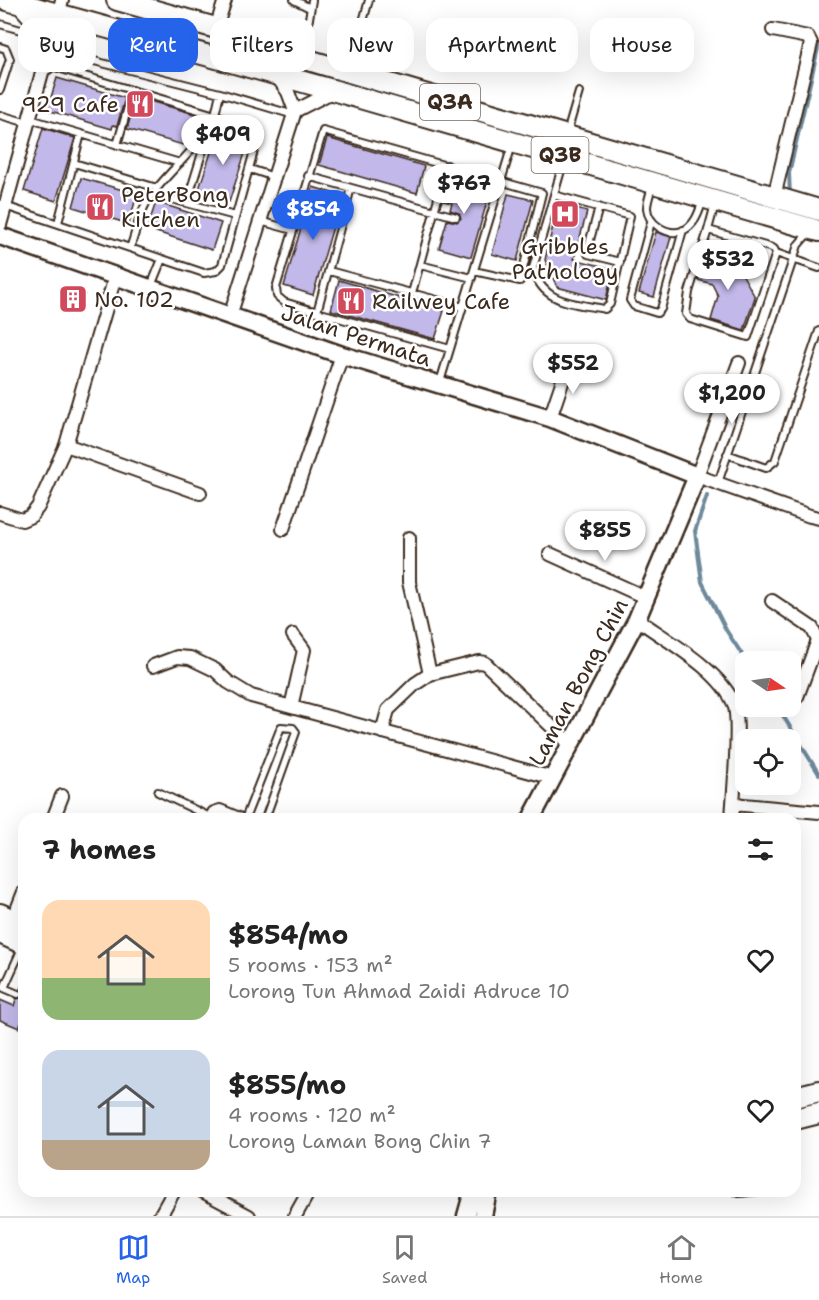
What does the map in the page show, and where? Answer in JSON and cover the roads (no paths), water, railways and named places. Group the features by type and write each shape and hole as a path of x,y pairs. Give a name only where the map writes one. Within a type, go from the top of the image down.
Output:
{"main road":[{"name":"Q3A","path":"117,0 210,26"},
{"name":"Q3B","path":"15,2 60,7 79,18"},
{"path":"15,2 33,18"},
{"name":"Q3B","path":"96,25 565,156 803,226"},
{"name":"Q3A","path":"349,72 819,210"},
{"path":"7,928 18,938"},
{"path":"801,1096 819,1091"},
{"path":"801,1118 819,1113"}],"street":[{"path":"219,18 225,0"},
{"path":"773,30 808,37 811,43 784,200"},
{"path":"0,225 41,72"},
{"path":"230,316 294,113 288,92 275,74"},
{"path":"294,113 336,91"},
{"name":"Jalan Permata","path":"0,236 342,355 549,418 697,476"},
{"path":"0,513 22,520 31,516 38,507 66,445 115,277"},
{"path":"283,529 342,355"},
{"path":"549,418 569,362"},
{"name":"Laman Bong Chin","path":"534,813 647,598 740,363"},
{"path":"66,445 200,493"},
{"path":"697,476 819,518"},
{"path":"409,537 409,582 430,674"},
{"path":"550,554 647,598"},
{"path":"772,601 800,618 812,628 819,640 801,687"},
{"path":"637,619 715,675 735,706 737,727 732,813"},
{"path":"291,707 304,650 293,635"},
{"path":"153,666 177,657 190,658 215,669 228,682 251,696 553,778"},
{"path":"382,732 388,710 415,684 430,674 464,664 485,663 571,745"},
{"path":"55,813 62,796"},
{"path":"733,804 819,812"},
{"path":"7,928 18,905"},
{"path":"160,1216 171,1197"},
{"path":"213,1197 249,1216"},
{"path":"296,1216 306,1197"},
{"path":"466,1216 471,1197"},
{"path":"483,1216 487,1197"}],"lane":[{"path":"294,0 310,8"},
{"path":"309,18 312,0"},
{"path":"364,18 369,0"},
{"path":"0,24 18,34"},
{"path":"0,46 6,49 10,59 0,90"},
{"path":"96,61 294,113"},
{"path":"5,206 204,273 216,271 222,265 250,169 258,130 133,90 95,72"},
{"path":"117,145 133,90"},
{"path":"566,136 579,92"},
{"path":"187,202 220,93"},
{"path":"0,115 81,134 180,163"},
{"path":"130,248 146,204 211,123"},
{"path":"450,349 284,302 277,296 276,288 323,131 542,193 520,279"},
{"path":"58,223 81,134"},
{"path":"439,386 513,142"},
{"path":"554,195 630,216 610,304 606,309 556,299 542,289 535,278 533,268 565,156"},
{"path":"74,163 187,202 236,216"},
{"path":"412,293 447,165"},
{"path":"250,169 274,177"},
{"path":"308,176 456,217"},
{"path":"652,182 647,208 651,222 630,300 634,306 657,313 661,309 683,230"},
{"path":"317,312 351,188"},
{"path":"651,222 658,227 675,231 683,230 695,221 710,199"},
{"path":"710,199 708,230 689,292 686,314 690,319 748,337 776,253"},
{"path":"599,207 588,254 620,262"},
{"path":"260,221 293,230"},
{"path":"718,483 803,226"},
{"path":"708,230 769,247 776,253 819,268"},
{"path":"150,289 162,259"},
{"path":"420,265 517,281 535,278"},
{"path":"329,271 463,307"},
{"path":"727,454 766,468 775,461 819,331"},
{"path":"247,813 281,727 293,728 296,732 267,813"},
{"path":"158,792 207,813"},
{"path":"18,957 4,988 18,994"}],"waterway":[{"path":"790,196 789,173 819,44"},
{"path":"707,496 695,531 702,582 726,630 740,651"},
{"path":"784,717 819,774"}],"place":[{"name":"929 Cafe","path":"140,104"},
{"name":"PeterBong Kitchen","path":"100,207"},
{"name":"Gribbles Pathology","path":"565,214"},
{"name":"No. 102","path":"73,299"},
{"name":"Railwey Cafe","path":"351,301"}]}
